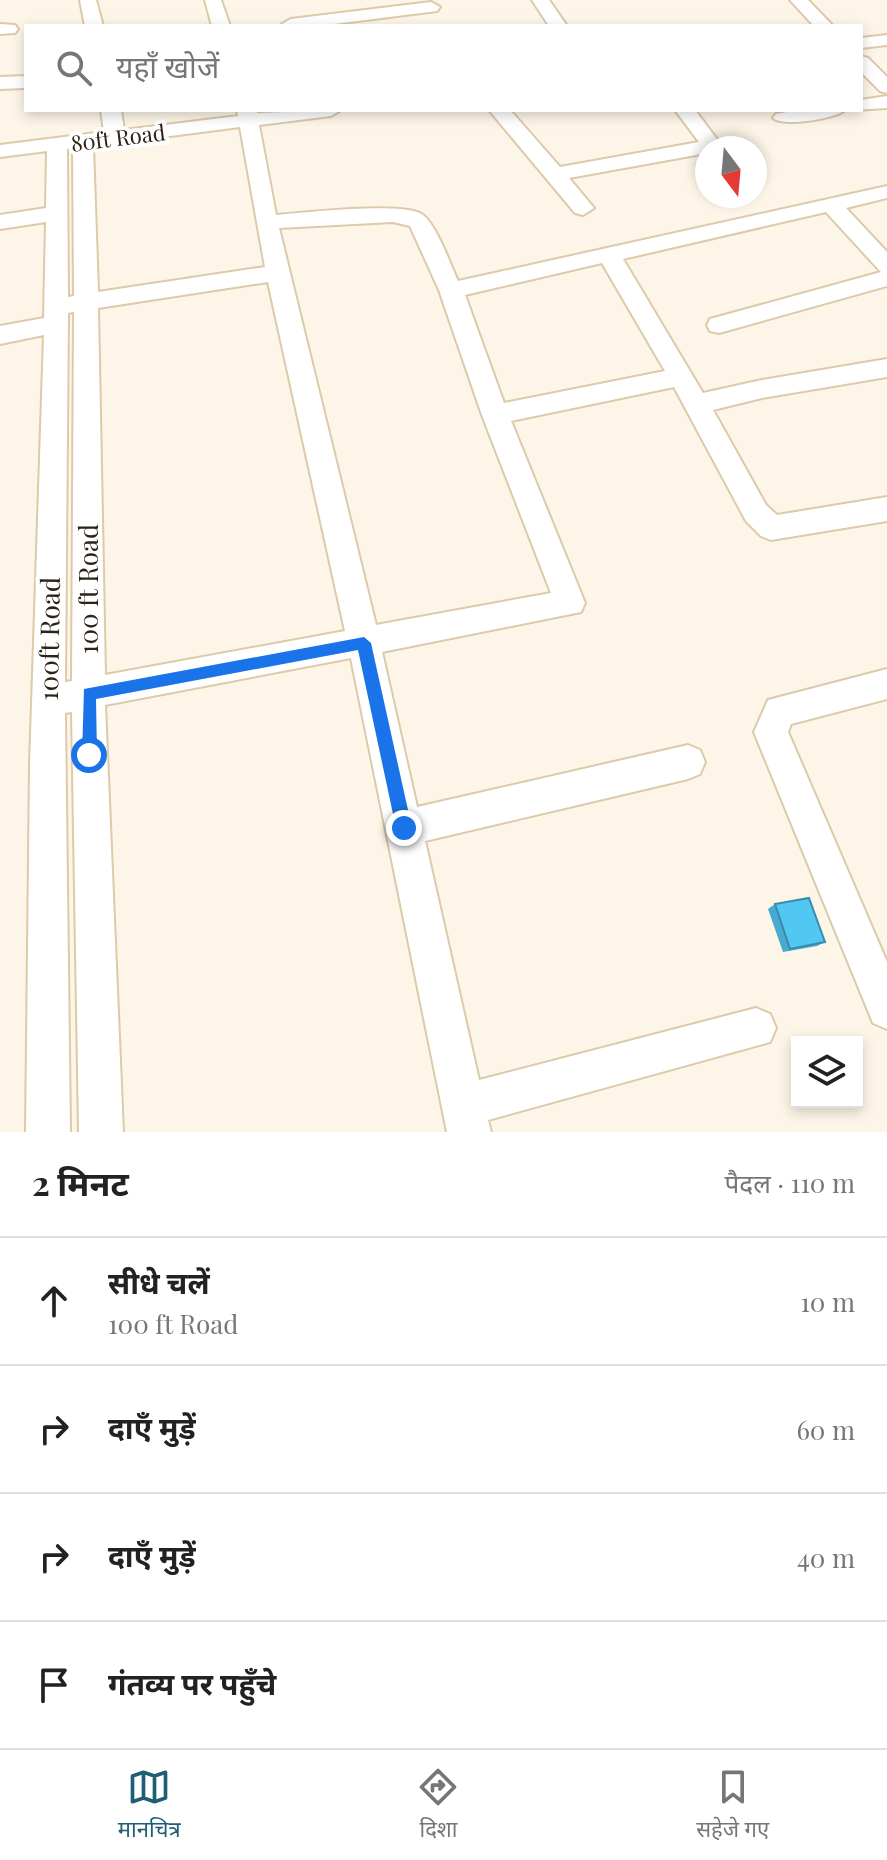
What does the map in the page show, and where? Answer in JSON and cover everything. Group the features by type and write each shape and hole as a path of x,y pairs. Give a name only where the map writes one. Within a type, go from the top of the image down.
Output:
{"street":[{"path":"88,0 94,24"},
{"path":"213,0 220,24"},
{"path":"540,0 557,24"},
{"path":"798,0 822,24"},
{"path":"291,24 429,4 442,24"},
{"path":"863,43 887,40"},
{"path":"863,64 887,87"},
{"path":"0,83 24,82"},
{"path":"863,106 887,102"},
{"path":"111,112 115,139"},
{"name":"80ft Road","path":"0,151 115,139 249,115 298,112"},
{"path":"501,112 583,208"},
{"path":"687,112 705,136"},
{"path":"783,118 822,112"},
{"path":"249,115 266,222 364,643 466,1119 756,1028"},
{"name":"100ft Road","path":"48,1132 48,701 66,311 58,213 70,144"},
{"name":"100 ft Road","path":"70,144 66,311 89,694 101,1132"},
{"path":"555,174 695,150"},
{"path":"451,290 887,192"},
{"path":"831,205 887,266"},
{"path":"0,222 58,213"},
{"path":"48,701 570,603 495,415 451,290 419,223 412,217 393,215 266,222"},
{"path":"609,255 665,348 756,513 771,528 887,509"},
{"path":"0,335 66,311 278,273"},
{"path":"719,325 887,278"},
{"path":"695,405 762,389 887,368"},
{"path":"495,415 679,377"},
{"path":"887,684 780,711 771,732 887,1009"},
{"path":"404,828 688,762"}],"building":[{"path":"809,898 825,942 790,949 775,904"}],"route":[{"path":"89,755 89,694 364,643 404,828"}]}
